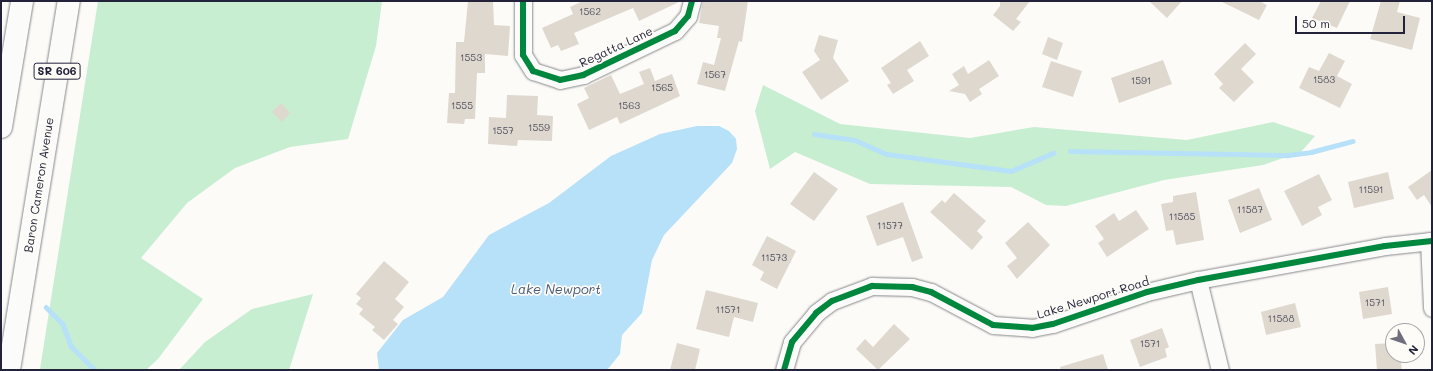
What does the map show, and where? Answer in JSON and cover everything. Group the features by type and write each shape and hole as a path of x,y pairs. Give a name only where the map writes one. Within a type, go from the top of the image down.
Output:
{"main road":[{"path":"1,127 22,1"},
{"name":"Baron Cameron Avenue","path":"9,370 69,1"}],"street":[{"name":"Regatta Lane","path":"523,1 523,55 533,71 560,80 583,75 675,31 688,16 692,1"},
{"name":"Lake Newport Road","path":"784,370 792,342 816,313 832,301 872,286 891,284 931,292 974,318 1013,328 1053,324 1147,292 1198,280 1372,248 1430,241"},
{"path":"1430,241 1432,308"},
{"path":"1198,280 1220,370"}],"green space":[{"path":"98,1 382,1 376,46 348,139 290,147 235,168 187,203 141,258 203,299 158,359 146,370 44,370 40,369"},
{"path":"763,85 840,124 970,138 1034,127 1187,140 1273,122 1315,136 1301,152 1263,165 1164,180 1066,206 1046,205 1011,187 870,184 795,152 770,169 755,111"},
{"path":"313,294 289,370 179,370 205,342 252,309"}],"water":[{"name":"Lake Newport","path":"697,126 719,126 729,131 736,139 737,149 732,163 664,235 652,260 642,313 622,335 620,354 607,370 379,370 377,353 403,320 443,297 489,235 549,203 611,156 660,134"}],"building":[{"path":"468,1 493,1 494,25 510,26 508,56 485,54 485,73 477,73 475,119 465,119 464,124 447,123 449,93 455,93 456,42 464,42"},
{"path":"583,1 681,1 639,21 633,8 574,33 579,44 561,51 558,45 551,48 542,28 573,14 570,7"},
{"path":"703,1 748,1 742,42 739,41 725,91 697,84 703,62 714,65 721,38 717,38 719,26 699,23"},
{"path":"1000,1 1030,1 1016,19 1021,22 1013,31 993,15 1000,6"},
{"path":"1149,1 1182,1 1167,18"},
{"path":"1220,1 1259,1 1267,5 1259,20"},
{"path":"1321,1 1350,1 1337,28 1312,18"},
{"path":"1381,1 1400,1 1397,12 1420,18 1412,50 1370,39"},
{"path":"819,35 838,40 833,58 849,81 821,100 802,72 820,60 814,51"},
{"path":"1048,37 1063,43 1057,60 1042,54"},
{"path":"920,41 929,56 907,70 914,81 893,94 887,85 891,83 881,68"},
{"path":"1245,43 1256,54 1241,69 1254,82 1234,102 1219,88 1223,84 1214,74"},
{"path":"1329,53 1345,61 1337,76 1352,84 1340,108 1299,88 1309,67 1319,71"},
{"path":"989,60 999,76 979,89 982,94 970,102 965,94 949,91 959,85 952,74 964,66 968,74"},
{"path":"1163,60 1172,84 1119,103 1111,78"},
{"path":"1051,61 1082,71 1073,97 1042,87"},
{"path":"650,68 655,81 672,74 680,96 620,124 617,117 589,130 577,104 589,98 584,88 611,75 620,94 644,84 639,72"},
{"path":"507,95 538,96 537,115 553,116 552,141 518,140 517,146 488,144 489,117 506,118"},
{"path":"281,103 290,113 282,122 272,112"},
{"path":"1432,170 1432,207 1424,195 1417,200 1408,187"},
{"path":"814,172 838,189 814,221 790,204"},
{"path":"1388,172 1394,199 1354,208 1348,182"},
{"path":"1319,174 1332,200 1318,207 1322,215 1302,226 1284,191"},
{"path":"1259,188 1272,220 1240,233 1228,200"},
{"path":"1196,192 1204,240 1176,245 1173,230 1166,231 1161,204 1173,202 1173,196"},
{"path":"954,193 986,221 977,231 983,237 972,250 930,212 942,200 945,203"},
{"path":"903,202 923,258 912,262 903,237 877,246 866,216"},
{"path":"1136,210 1149,229 1107,257 1098,243 1104,239 1095,226 1114,213 1119,221"},
{"path":"1028,222 1050,245 1017,279 1007,266 1017,258 1005,243"},
{"path":"767,236 796,251 777,289 760,280 764,272 752,265"},
{"path":"384,261 409,282 395,299 404,307 393,320 398,324 384,340 372,330 375,327 359,314 363,309 356,304 361,298 356,294"},
{"path":"1388,287 1392,314 1363,319 1359,292"},
{"path":"706,290 758,303 753,322 734,317 729,337 696,329"},
{"path":"1295,303 1301,327 1266,335 1261,312"},
{"path":"894,324 910,339 878,370 856,349 865,339 873,347"},
{"path":"1162,328 1169,347 1165,349 1167,357 1140,367 1130,340"},
{"path":"677,343 700,349 695,370 670,370"},
{"path":"1385,343 1385,363 1401,363 1402,370 1377,370 1375,344"},
{"path":"1103,354 1108,370 1061,370 1060,367"}],"waterway":[{"path":"814,134 855,140 887,154 1011,171 1053,153"},
{"path":"1070,151 1288,155 1311,152 1353,141"},
{"path":"46,307 63,324 71,346 95,370"}],"cycle path":[{"path":"523,1 523,55 533,71 560,80 583,75 675,31 688,16 692,1"},
{"path":"784,370 792,342 816,313 832,301 872,286 912,287 931,292 993,325 1032,328 1053,324 1147,292 1198,280 1385,246 1432,241"}]}
